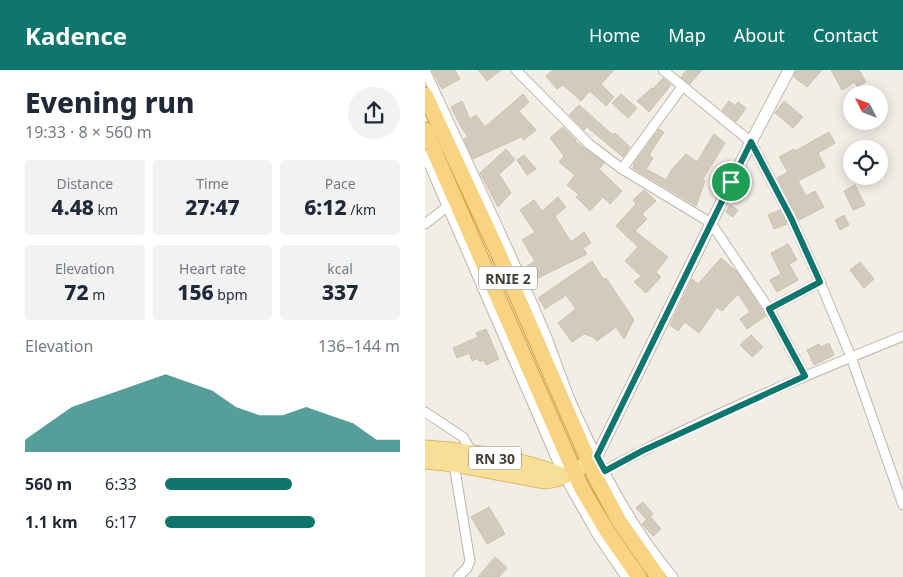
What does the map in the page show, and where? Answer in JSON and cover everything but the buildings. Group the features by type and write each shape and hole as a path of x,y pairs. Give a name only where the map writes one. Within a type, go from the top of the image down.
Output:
{"highway":[{"name":"RNIE 2","path":"425,95 593,459 611,507 658,577"},
{"name":"RNIE 2","path":"425,130 569,474 639,577"}],"main road":[{"name":"RN 30","path":"425,448 460,450 569,474"},
{"path":"569,474 593,459"},
{"name":"RN 30","path":"425,461 454,464 544,481 555,480 569,474"}],"street":[{"path":"425,70 483,194 547,339 593,459 605,471 631,519 673,577"},
{"path":"663,70 751,142 791,218 820,282 851,357 903,505"},
{"path":"593,459 751,142 789,70"},
{"path":"519,71 589,144 621,169 711,223 769,309 805,376"},
{"path":"621,169 682,87"},
{"path":"425,155 598,536 627,577"},
{"path":"425,224 448,206"},
{"path":"769,309 820,282"},
{"path":"605,471 642,451 805,376 903,336"},
{"path":"425,412 463,437 472,453"},
{"path":"454,464 470,561 467,568 458,577"}],"route":[{"path":"751,142 791,218 820,282 769,309 805,376 642,451 605,471 597,456 731,182 751,142"}]}
